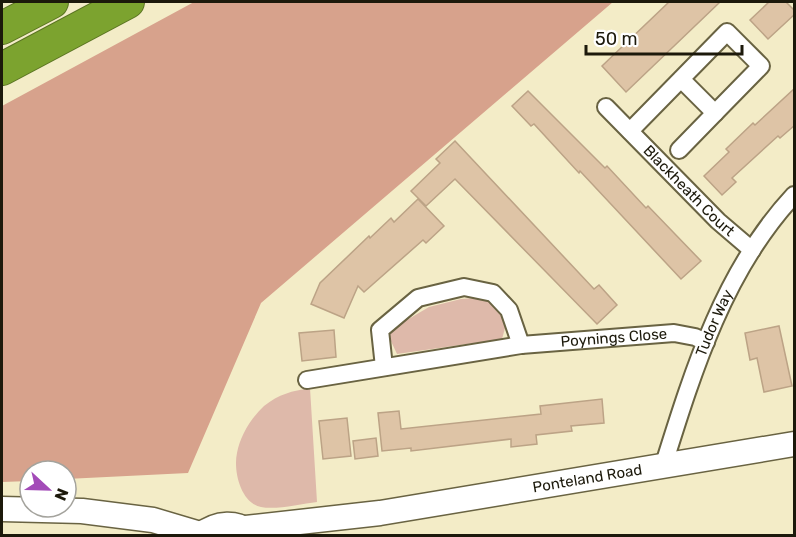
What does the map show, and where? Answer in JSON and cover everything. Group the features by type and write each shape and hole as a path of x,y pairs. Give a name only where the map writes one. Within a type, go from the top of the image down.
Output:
{"highway":[{"path":"2,28 52,2"},
{"path":"2,69 128,2"}],"main road":[{"name":"Ponteland Road","path":"199,535 214,526 230,524 250,532 380,513 795,444"},
{"path":"2,509 82,511 141,518 199,535"},
{"name":"Ponteland Road","path":"319,536 380,513"}],"street":[{"path":"630,131 727,32 761,66 679,150"},
{"path":"681,79 715,113"},
{"name":"Blackheath Court","path":"606,107 718,221 752,250"},
{"name":"Tudor Way","path":"663,467 706,342 725,297 752,250 776,216 795,195"},
{"path":"384,367 380,330 418,298 464,287 493,293 510,310 521,345"},
{"name":"Poynings Close","path":"307,380 521,345 674,333 695,337 706,342"}],"shaded area":[{"path":"194,2 613,2 261,303 188,473 78,478 78,459 18,459 18,481 2,482 2,106"},
{"path":"486,297 494,302 507,321 502,339 397,354 390,339 390,330 429,307 461,299"},
{"path":"310,388 317,502 274,508 254,504 248,499 240,485 236,468 238,447 243,434 264,406 286,394"}],"building":[{"path":"669,2 720,2 626,92 602,66"},
{"path":"769,2 786,2 795,14 768,39 750,20"},
{"path":"795,88 795,125 780,138 778,136 732,178 736,182 722,195 704,176 729,152 726,149"},
{"path":"528,91 605,168 607,166 646,208 648,206 701,261 681,279 580,171 579,173 534,124 531,126 512,106"},
{"path":"455,141 594,289 599,285 617,305 597,324 455,179 426,206 411,191 440,163 436,159"},
{"path":"418,199 444,226 426,243 423,240 364,292 358,286 344,318 311,304 320,283 369,236 370,238 391,218 394,222"},
{"path":"779,326 792,386 764,392 757,358 750,360 745,333"},
{"path":"334,330 336,357 302,361 299,333"},
{"path":"602,399 604,423 571,426 572,431 536,435 537,444 511,447 511,439 411,451 411,448 382,451 378,413 399,411 401,429 541,414 540,406"},
{"path":"347,418 351,456 323,459 319,421"},
{"path":"376,438 378,456 355,459 353,441"}]}
